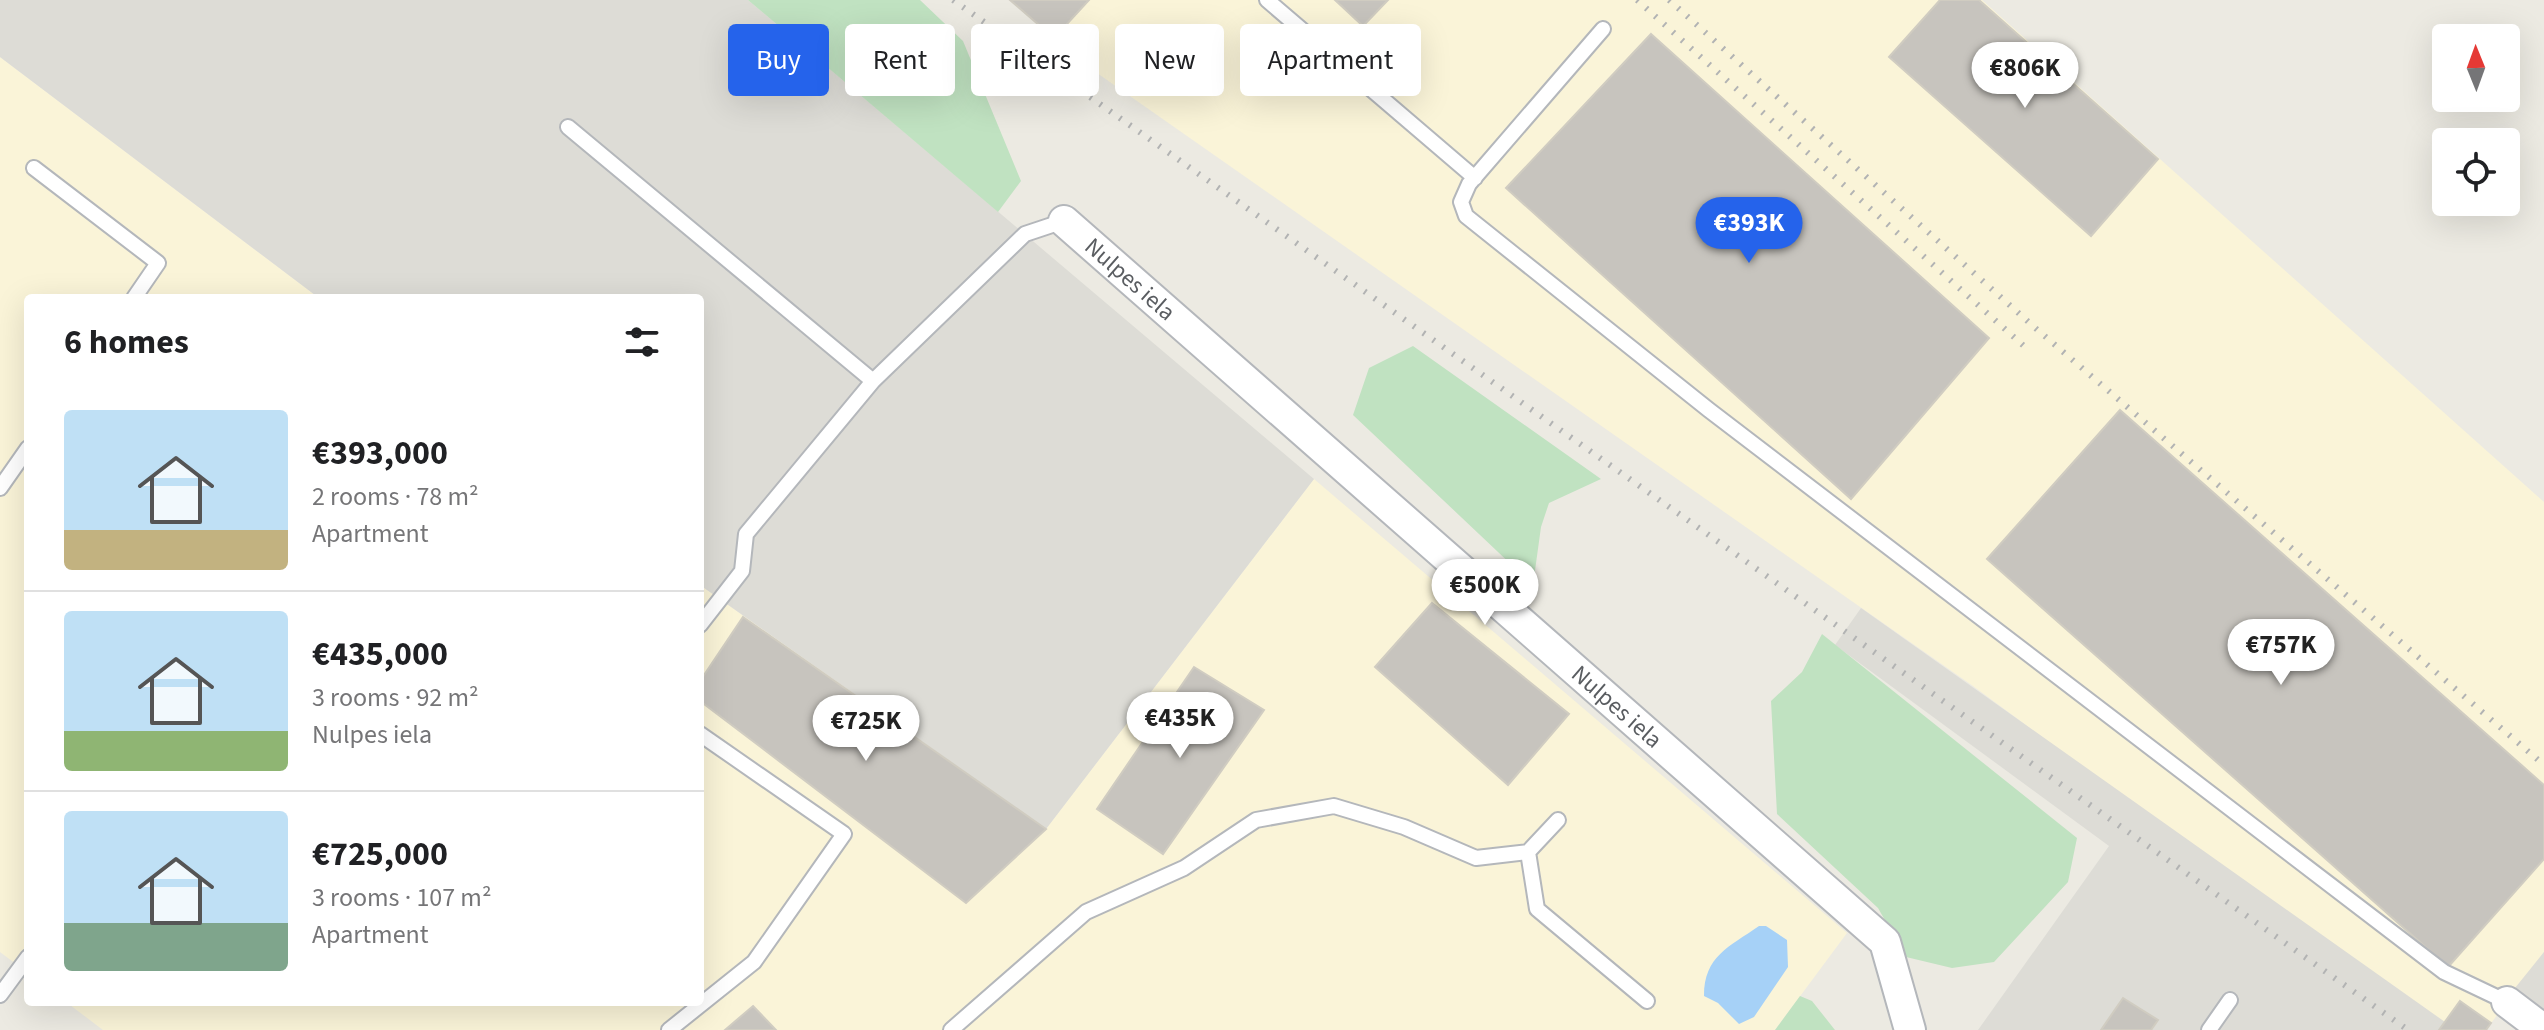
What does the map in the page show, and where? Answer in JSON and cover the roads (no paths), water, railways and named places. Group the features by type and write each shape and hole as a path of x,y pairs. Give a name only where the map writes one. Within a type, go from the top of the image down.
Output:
{"street":[{"name":"Nulpes iela","path":"1064,221 1885,942 1910,1030"},
{"path":"2507,1002 2544,1030"}],"lane":[{"path":"1267,0 1475,178"},
{"path":"1603,29 1475,178 1461,202 1466,216 1709,410 2444,972 2507,1002"},
{"path":"568,127 873,381"},
{"path":"34,168 158,263 137,294"},
{"path":"704,620 742,571 746,534 873,381 1025,234 1064,221"},
{"path":"0,488 24,454"},
{"path":"704,737 844,834 754,962 704,1002"},
{"path":"951,1030 1086,912 1184,868 1256,820 1334,806 1404,827 1476,858 1528,852 1558,820"},
{"path":"1528,852 1537,909 1647,1001"},
{"path":"0,995 24,962"},
{"path":"2209,1030 2230,1000"},
{"path":"669,1030 699,1006"}],"water":[{"path":"1759,926 1766,926 1787,940 1788,967 1754,1017 1739,1024 1718,1003 1704,996 1705,982 1708,971 1720,954"}],"railway":[{"path":"953,0 2408,1030"},
{"path":"1637,0 2025,347"},
{"path":"1669,0 2033,326 2544,765"}]}
